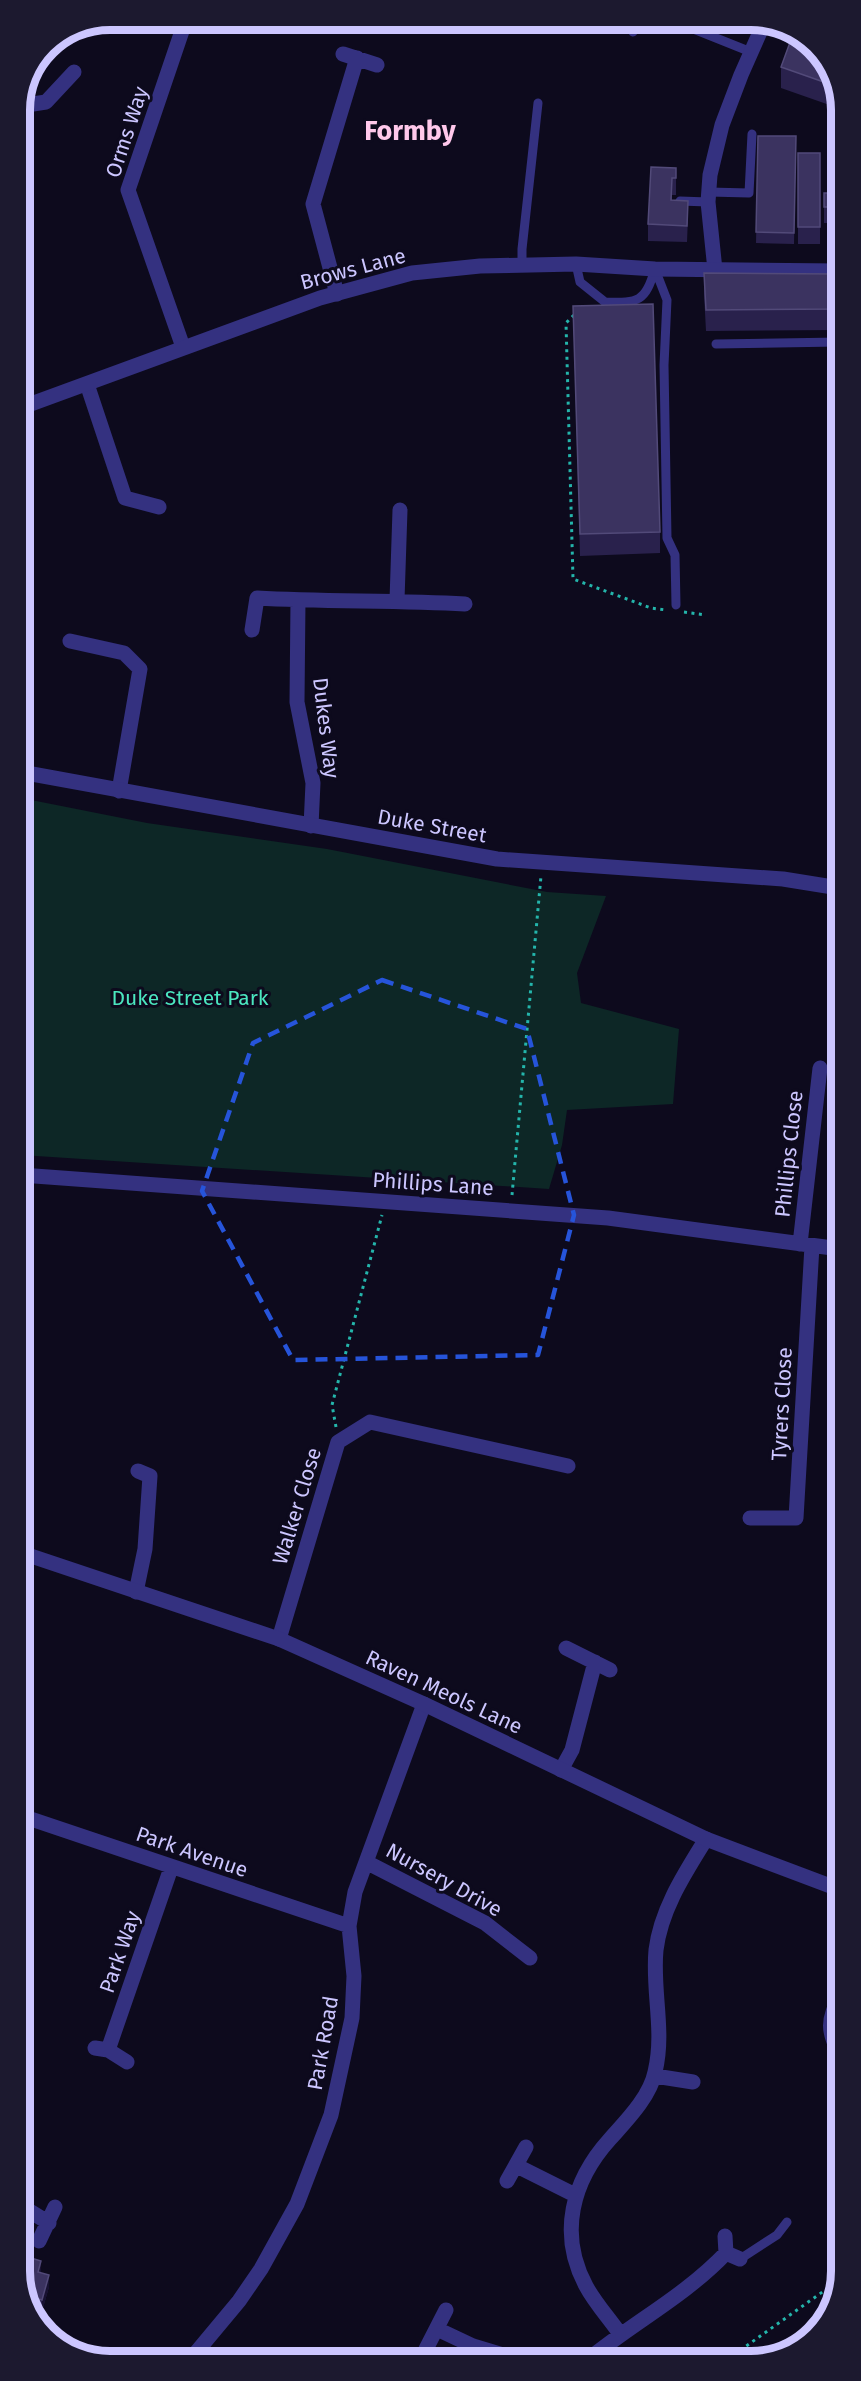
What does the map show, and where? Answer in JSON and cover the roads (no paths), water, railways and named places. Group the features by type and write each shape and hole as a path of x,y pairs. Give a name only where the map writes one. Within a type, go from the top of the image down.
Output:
{"street":[{"name":"Orms Way","path":"182,31 128,190 183,347"},
{"path":"715,270 708,197 710,175 723,125 761,31"},
{"path":"337,294 313,204 350,56 377,65"},
{"path":"30,104 46,102 74,72"},
{"name":"Brows Lane","path":"30,404 183,347 337,294 412,273 480,266 576,264 656,269 831,271"},
{"path":"87,384 125,498 159,507"},
{"path":"398,600 400,510"},
{"path":"252,630 257,598 398,600 465,604"},
{"name":"Dukes Way","path":"298,600 297,702 314,783 310,826"},
{"path":"70,641 124,653 140,669 118,791"},
{"name":"Duke Street","path":"30,774 497,859 783,879 831,887"},
{"name":"Phillips Close","path":"806,1245 820,1068"},
{"name":"Phillips Lane","path":"30,1175 608,1218 831,1248"},
{"name":"Tyrers Close","path":"750,1518 796,1518 806,1245"},
{"name":"Walker Close","path":"279,1639 338,1442 370,1422 568,1466"},
{"path":"136,1592 145,1549 150,1476 138,1471"},
{"name":"Raven Meols Lane","path":"30,1556 279,1639 424,1704 706,1839 831,1886"},
{"path":"566,1648 610,1670"},
{"path":"561,1770 572,1750 595,1662"},
{"name":"Park Road","path":"197,2351 239,2301 261,2269 297,2204 331,2115 352,2018 354,1976 349,1926 355,1892 424,1704"},
{"name":"Park Avenue","path":"30,1819 349,1926"},
{"path":"620,2334 586,2286 578,2265 571,2229 575,2195 590,2164 636,2107 655,2076 660,2037 656,1950 662,1924 674,1894 706,1839"},
{"name":"Nursery Drive","path":"366,1862 485,1923 530,1958"},
{"name":"Park Way","path":"127,2062 101,2049 171,1868"},
{"path":"655,2076 693,2082"},
{"path":"507,2181 526,2147"},
{"path":"517,2166 575,2195"},
{"path":"39,2241 56,2206"},
{"path":"30,2212 49,2223"},
{"path":"599,2351 620,2334 654,2314 706,2274 726,2253 725,2236"},
{"path":"726,2253 740,2259"},
{"path":"426,2349 446,2310"},
{"path":"437,2329 488,2351"}],"lane":[{"path":"696,30 751,52"},
{"path":"522,265 538,103"},
{"path":"680,201 749,192 752,134"},
{"path":"576,264 580,282 605,302 636,301 648,291 656,269"},
{"path":"656,269 667,300 664,365 668,538 675,555 676,605"},
{"path":"716,344 831,342"},
{"path":"740,2259 772,2239 787,2222"}],"district":[{"name":"Formby","path":"410,131"}],"park label":[{"name":"Duke Street Park","path":"190,998"}]}
